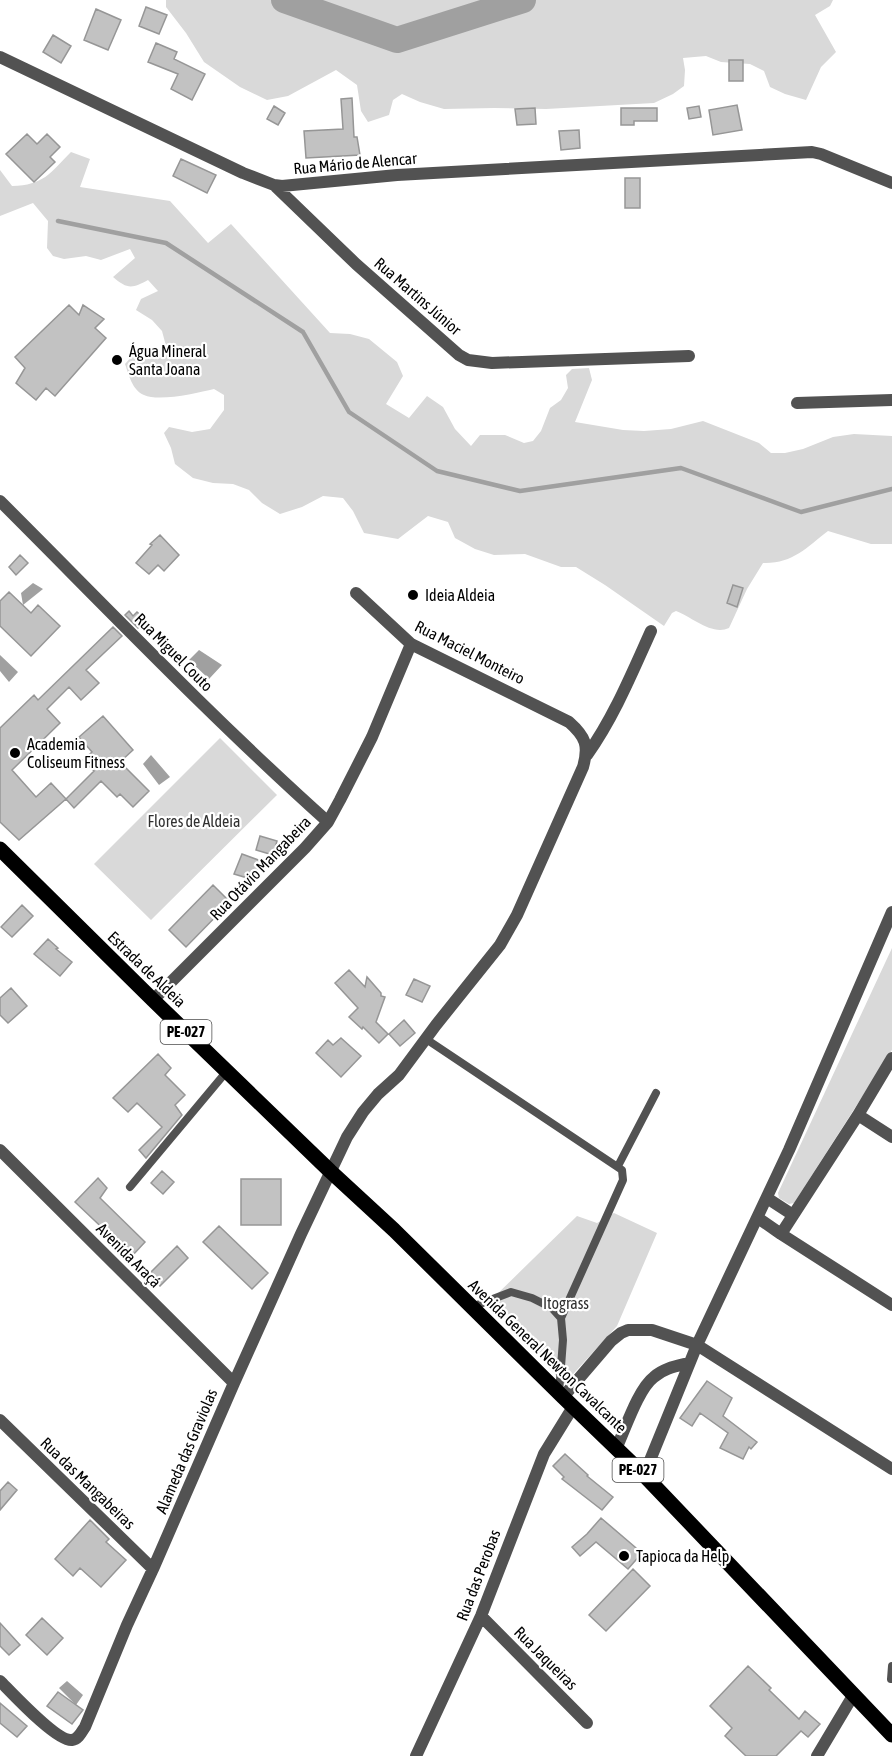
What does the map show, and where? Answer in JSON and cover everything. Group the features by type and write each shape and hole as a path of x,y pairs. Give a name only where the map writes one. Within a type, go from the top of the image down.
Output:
{"main road":[{"name":"Estrada de Aldeia","path":"0,849 153,1000 376,1213"},
{"name":"Avenida General Newton Cavalcante","path":"376,1213 644,1475 892,1735"}],"street":[{"name":"Rua Mário de Alencar","path":"0,57 243,173 274,185 289,186 397,175 812,152 892,183"},
{"name":"Rua Martins Júnior","path":"274,185 356,264 459,355 468,360 492,363 689,356"},
{"path":"797,403 892,400"},
{"name":"Rua Miguel Couto","path":"0,501 262,763 328,822"},
{"name":"Rua Maciel Monteiro","path":"357,592 411,644 557,715 577,729 586,746 586,755"},
{"name":"Alameda das Graviolas","path":"0,1682 48,1727 62,1737 70,1740 76,1739 85,1727 113,1655 234,1383 354,1123 378,1094 399,1075 510,929 583,767 586,755 612,714 651,631"},
{"name":"Rua Otávio Mangabeira","path":"153,1000 305,848 328,822 372,737 411,644"},
{"path":"644,1475 689,1363 758,1218 892,912"},
{"path":"781,1234 892,1058"},
{"path":"858,1115 892,1137"},
{"name":"Avenida Araçá","path":"0,1150 234,1383"},
{"path":"767,1198 793,1215"},
{"path":"758,1218 892,1305"},
{"name":"Rua das Perobas","path":"417,1756 481,1616 565,1399 611,1341 621,1333 628,1330 652,1330 697,1345 892,1468"},
{"path":"616,1449 645,1386 652,1378 674,1366 689,1363"},
{"name":"Rua das Mangabeiras","path":"0,1420 153,1569"},
{"name":"Rua Jaqueiras","path":"481,1616 588,1723"},
{"path":"817,1756 854,1694"}],"lane":[{"path":"426,1039 622,1170 623,1180 561,1318 565,1399"},
{"path":"130,1187 227,1071"},
{"path":"618,1166 656,1093"},
{"path":"472,1307 511,1292 532,1298 552,1308 561,1318"},
{"path":"891,1679 892,1666"}],"green space":[{"path":"166,0 833,0 830,6 815,15 836,52 821,67 806,100 770,87 764,71 750,64 721,62 706,56 683,58 684,86 654,103 546,109 444,109 402,94 393,100 389,115 368,122 361,111 357,85 336,70 288,96 267,100 240,87 204,62 166,7"},
{"path":"71,152 90,159 80,187 170,201 208,243 231,224 330,333 350,334 369,339 397,362 403,376 386,404 409,418 427,396 443,407 455,429 471,446 480,435 505,435 524,443 533,441 541,431 550,408 561,400 568,388 566,375 572,369 589,368 592,380 575,422 644,431 671,429 703,421 759,443 771,453 803,449 833,437 854,434 892,436 892,544 871,544 828,531 791,558 763,563 747,589 729,628 716,630 709,628 676,611 672,613 664,626 576,567 561,567 525,554 494,555 475,549 455,538 448,522 428,516 398,539 364,533 353,511 343,498 323,496 302,507 280,514 262,503 249,490 233,484 213,483 193,478 175,464 164,433 169,427 192,432 210,429 224,410 224,395 214,389 159,398 144,395 134,386 125,364 132,356 146,359 158,358 166,346 162,331 152,320 136,310 141,299 158,291 148,280 138,285 126,286 113,277 135,258 130,249 101,260 86,256 64,259 53,256 47,248 48,221 33,203 0,216 0,170 12,186 32,183 45,177"},
{"name":"Flores de Aldeia","path":"220,738 277,795 151,920 94,864"},
{"path":"892,948 892,1050 794,1203 789,1204 779,1198 778,1193"},
{"name":"Itograss","path":"614,1213 657,1233 617,1326 564,1384 489,1302 577,1216 597,1223"}],"shaded area":[{"path":"33,583 43,589 23,605 21,593"},
{"path":"199,650 222,665 209,679 189,660"},
{"path":"0,655 18,672 9,682 0,671"},
{"path":"151,755 170,777 159,785 143,764"},
{"path":"67,1681 83,1695 76,1705 59,1688"}],"building":[{"path":"146,7 167,15 159,34 139,26"},
{"path":"96,9 121,20 108,50 84,40"},
{"path":"53,35 71,46 61,63 43,52"},
{"path":"156,43 177,52 174,59 205,74 192,100 171,89 178,74 148,62"},
{"path":"729,60 743,60 743,81 729,81"},
{"path":"352,98 354,137 357,137 360,155 306,158 304,131 343,129 341,99"},
{"path":"737,105 742,130 713,135 709,110"},
{"path":"274,106 285,113 278,125 267,119"},
{"path":"699,106 701,117 689,119 687,108"},
{"path":"535,108 536,124 517,125 515,109"},
{"path":"621,108 657,108 657,121 634,121 634,125 621,125"},
{"path":"579,130 580,148 561,150 559,131"},
{"path":"27,134 37,144 47,134 60,147 50,157 55,162 34,182 6,154"},
{"path":"181,159 216,175 207,193 173,176"},
{"path":"625,178 640,178 640,208 625,208"},
{"path":"69,305 79,315 83,305 104,319 95,328 106,338 55,396 46,388 36,400 16,383 25,368 15,357"},
{"path":"160,535 179,555 164,571 158,565 149,574 136,563"},
{"path":"20,555 28,563 16,575 9,567"},
{"path":"733,585 743,588 737,607 727,603"},
{"path":"9,592 31,613 38,605 60,626 31,656 0,626 0,601"},
{"path":"129,611 133,616 137,612 146,620 138,628 125,615"},
{"path":"113,627 122,636 86,670 99,683 81,700 69,687 47,709 60,723 12,770 36,797 51,783 66,799 19,840 0,822 0,728 34,695 38,700"},
{"path":"103,716 133,750 120,762 149,791 133,807 120,794 117,797 101,781 74,808 66,799 94,771 83,760 92,752 79,737"},
{"path":"260,836 277,841 273,855 256,850"},
{"path":"242,854 261,861 254,880 234,874"},
{"path":"213,885 230,902 186,947 169,930"},
{"path":"22,905 33,916 12,937 1,927"},
{"path":"48,939 72,962 60,976 34,954"},
{"path":"349,970 365,987 367,977 381,996 385,997 376,1022 388,1034 379,1043 349,1017 358,1008 335,983"},
{"path":"414,979 430,986 422,1002 406,995"},
{"path":"11,988 27,1006 8,1023 0,1015 0,998"},
{"path":"404,1020 415,1033 400,1046 389,1034"},
{"path":"341,1038 361,1056 341,1077 316,1053 328,1040 333,1045"},
{"path":"158,1054 171,1068 165,1075 185,1095 175,1105 182,1115 146,1158 139,1150 162,1127 137,1103 128,1112 113,1098"},
{"path":"162,1171 174,1182 163,1194 151,1183"},
{"path":"98,1178 107,1188 100,1198 145,1242 132,1256 75,1202"},
{"path":"241,1179 281,1179 281,1225 241,1225"},
{"path":"219,1226 268,1273 252,1289 203,1242"},
{"path":"177,1246 188,1258 160,1286 148,1275"},
{"path":"707,1381 732,1398 723,1416 757,1442 751,1449 749,1447 743,1459 720,1448 728,1433 700,1413 692,1426 680,1418"},
{"path":"565,1454 613,1497 602,1510 562,1479 564,1477 553,1466"},
{"path":"8,1482 17,1490 0,1510 0,1491"},
{"path":"601,1518 642,1553 628,1569 596,1542 580,1556 572,1547"},
{"path":"90,1520 109,1539 106,1542 126,1560 101,1587 80,1568 73,1576 55,1559"},
{"path":"633,1569 650,1586 606,1631 589,1615"},
{"path":"42,1618 63,1638 47,1655 26,1635"},
{"path":"0,1623 20,1645 9,1655 0,1646"},
{"path":"748,1666 799,1719 805,1711 820,1724 808,1737 801,1731 776,1756 746,1756 725,1736 732,1728 710,1706"},
{"path":"58,1692 83,1710 72,1724 47,1706"},
{"path":"0,1703 27,1726 17,1737 0,1723"}],"waterway":[{"path":"284,0 397,40 523,0"},
{"path":"58,221 166,243 303,332 349,412 437,471 520,491 681,468 801,512 892,489"}],"place":[{"name":"Água Mineral Santa Joana","path":"117,360"},
{"name":"Ideia Aldeia","path":"413,595"},
{"name":"Academia Coliseum Fitness","path":"15,753"},
{"name":"Tapioca da Help","path":"624,1556"}]}
